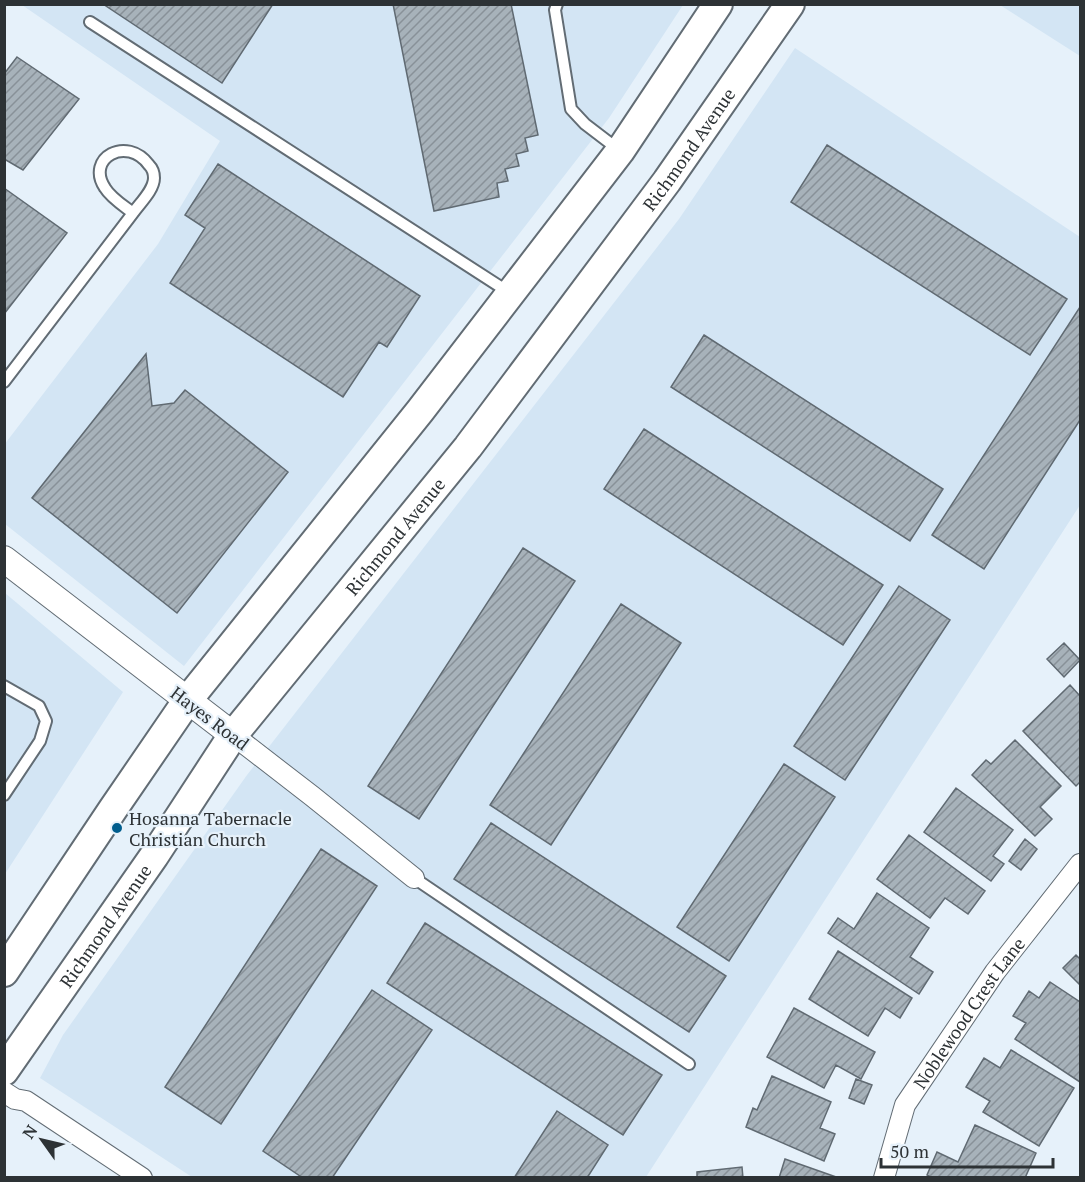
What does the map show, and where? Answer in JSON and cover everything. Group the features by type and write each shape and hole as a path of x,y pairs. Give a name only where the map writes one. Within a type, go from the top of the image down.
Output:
{"main road":[{"path":"4,972 187,701 420,411 620,151 718,4"},
{"name":"Richmond Avenue","path":"4,1071 154,856 233,735 468,447 667,182 790,4"}],"street":[{"name":"Hayes Road","path":"4,560 312,796 414,878"},
{"name":"Noblewood Crest Lane","path":"884,1178 905,1105 995,972 1080,864"},
{"path":"4,1092 15,1099 27,1101 142,1178"}],"lane":[{"path":"557,4 555,10 571,109 585,124 620,151"},
{"path":"90,22 511,294"},
{"path":"4,382 133,213 151,189 154,177 152,169 144,158 130,150 118,151 107,156 100,166 101,177 105,188 133,213"},
{"path":"4,686 39,706 46,722 40,741 4,795"},
{"path":"414,878 689,1064"}],"shaded area":[{"path":"22,5 683,5 609,118 184,666 5,524 4,445 158,244 220,141"},
{"path":"1000,5 1080,5 1080,56"},
{"path":"795,48 1080,237 1080,505 646,1177 192,1177 40,1078 63,1035 247,775 679,219"},
{"path":"5,593 123,692 5,874"}],"building":[{"path":"103,4 273,4 222,83"},
{"path":"393,4 511,4 538,135 525,138 528,151 516,154 519,166 505,169 508,181 497,183 499,197 434,211"},
{"path":"17,57 79,99 23,170 6,160 4,162 4,74"},
{"path":"827,145 1067,299 1030,355 791,202"},
{"path":"218,164 420,296 387,347 379,342 343,397 170,283 205,228 185,215"},
{"path":"4,188 67,233 4,314"},
{"path":"1080,307 1080,420 984,569 932,535"},
{"path":"704,335 943,489 910,541 671,387"},
{"path":"146,354 152,406 174,403 185,390 288,472 177,613 32,498"},
{"path":"644,429 883,585 843,645 604,489"},
{"path":"523,548 575,581 419,819 368,786"},
{"path":"899,586 950,620 845,780 794,746"},
{"path":"621,604 681,643 551,845 490,805"},
{"path":"1064,643 1080,660 1064,677 1047,659"},
{"path":"1070,685 1080,696 1080,782 1076,786 1023,731"},
{"path":"1015,740 1061,786 1040,807 1052,819 1035,836 972,775 986,760 991,764"},
{"path":"784,764 835,797 729,961 677,927"},
{"path":"956,788 1013,830 993,856 1004,864 991,881 924,832"},
{"path":"491,823 726,976 689,1032 454,879"},
{"path":"909,835 985,891 968,914 945,898 930,918 877,879"},
{"path":"1025,839 1037,849 1021,870 1009,861"},
{"path":"321,849 377,886 221,1124 165,1087"},
{"path":"877,893 929,928 910,957 933,972 919,994 828,933 838,918 854,929"},
{"path":"425,923 662,1075 623,1135 387,983"},
{"path":"838,951 912,998 900,1018 885,1008 868,1036 809,999"},
{"path":"1076,955 1080,959 1080,985 1063,968"},
{"path":"1050,982 1080,1002 1080,1082 1015,1039 1026,1023 1013,1016 1029,991 1039,998"},
{"path":"372,990 432,1030 332,1178 303,1178 263,1151"},
{"path":"794,1008 875,1052 861,1079 836,1065 824,1088 767,1057"},
{"path":"1011,1050 1074,1088 1039,1146 983,1112 990,1101 966,1087 984,1058 1000,1068"},
{"path":"772,1076 831,1102 820,1128 835,1134 824,1161 746,1127 753,1108 757,1110"},
{"path":"856,1079 872,1085 864,1104 849,1098"},
{"path":"557,1111 608,1145 587,1178 514,1178"},
{"path":"975,1125 1036,1153 1025,1178 932,1178 927,1175 937,1152 958,1162"},
{"path":"785,1159 839,1178 779,1178"},
{"path":"742,1167 743,1178 697,1178 697,1172"}],"place":[{"name":"Hosanna Tabernacle Christian Church","path":"117,828"}]}
